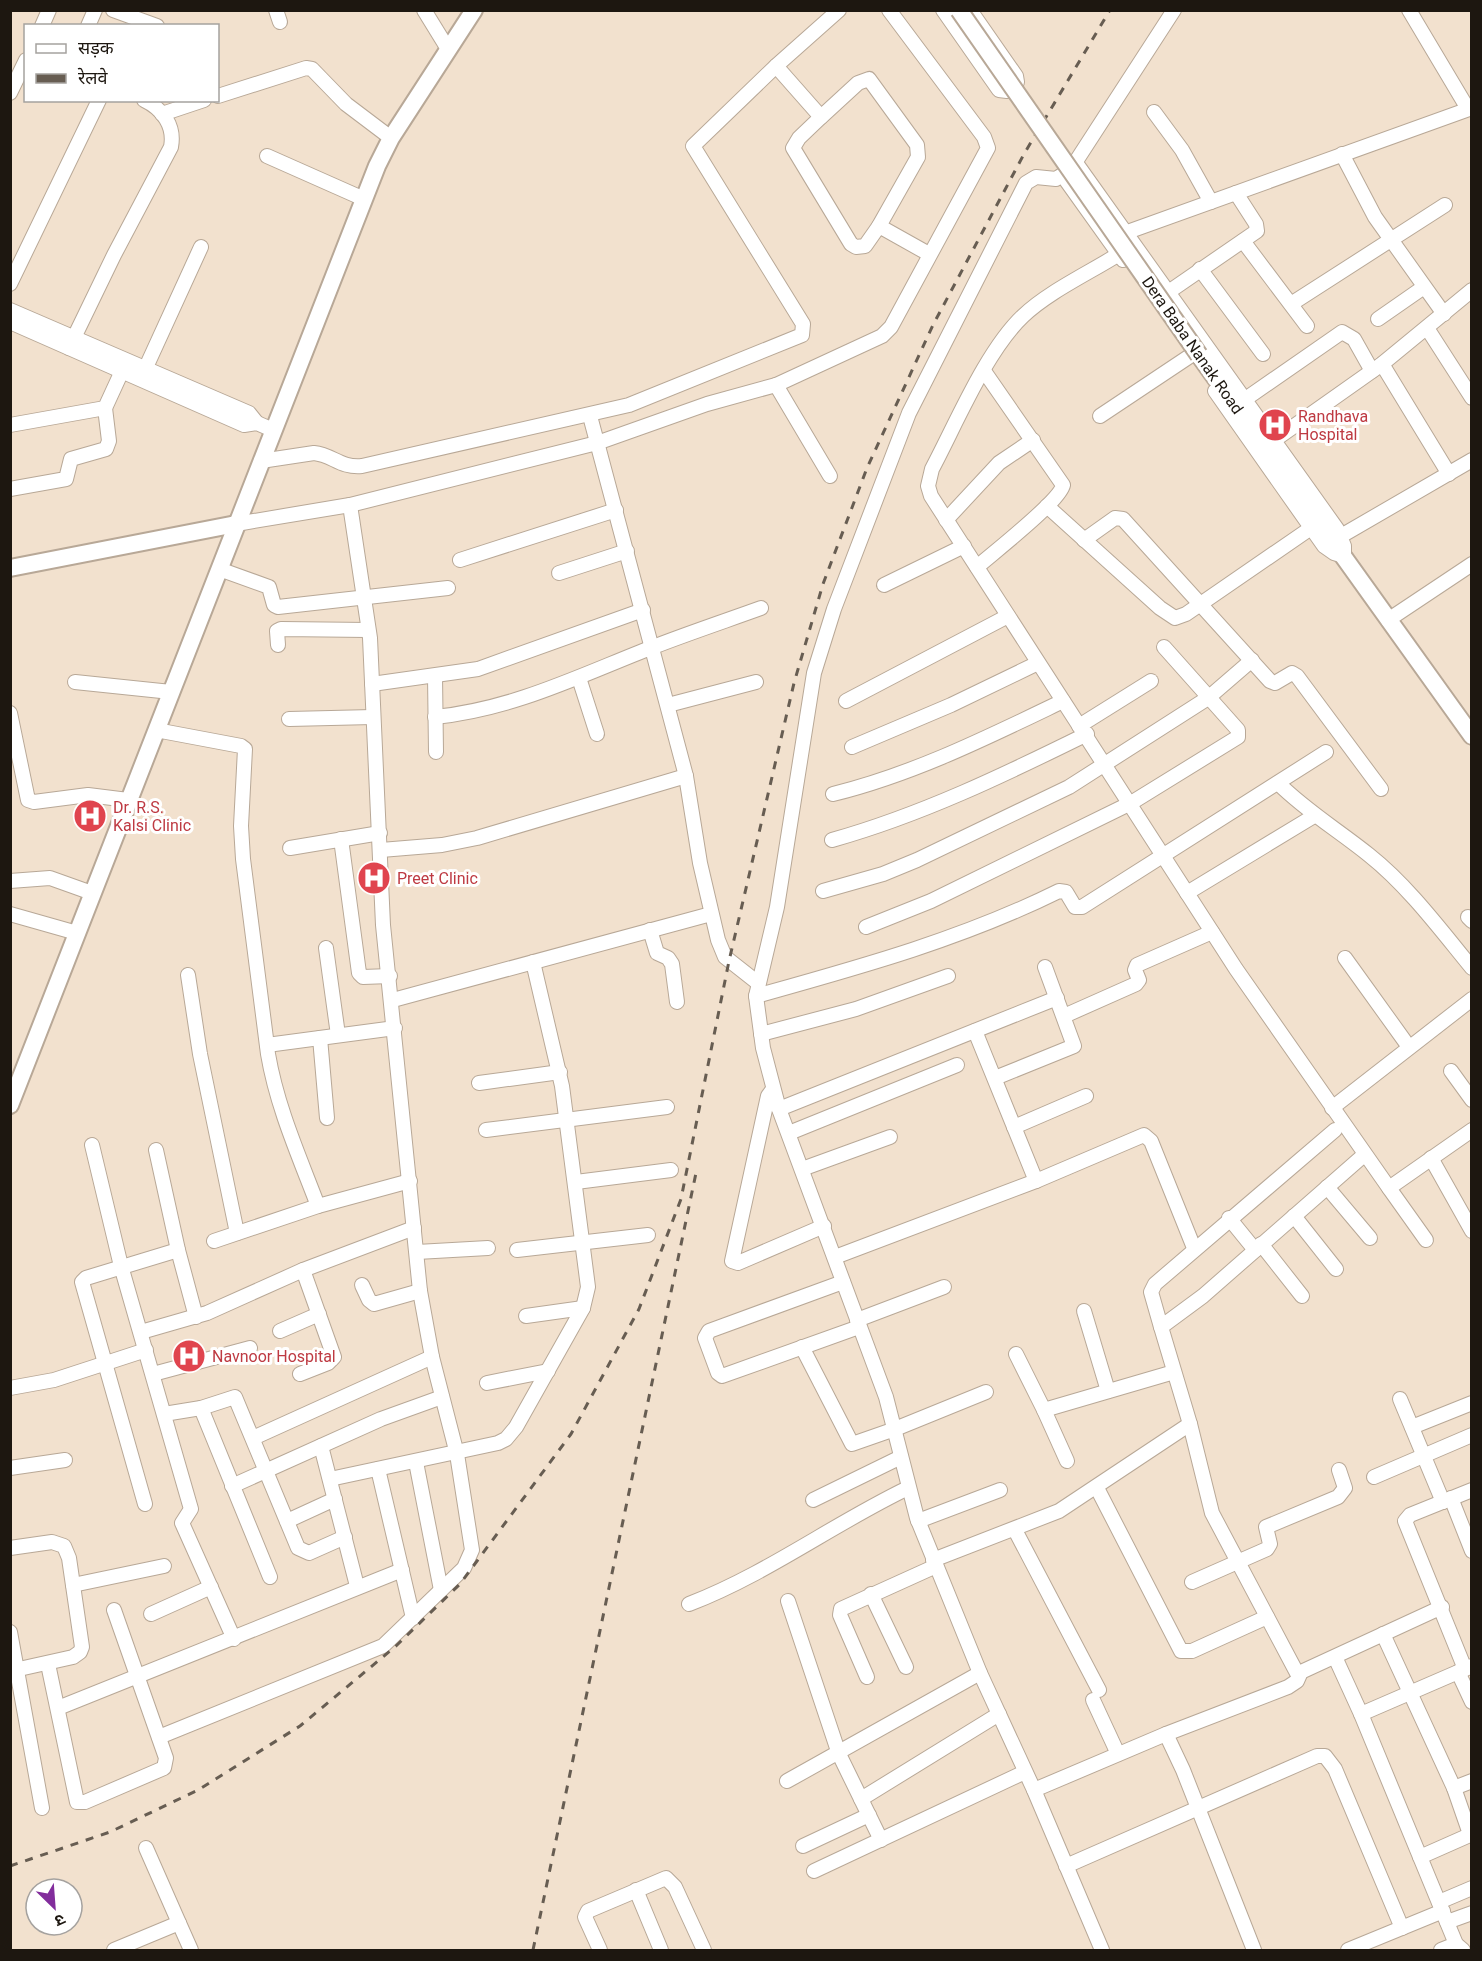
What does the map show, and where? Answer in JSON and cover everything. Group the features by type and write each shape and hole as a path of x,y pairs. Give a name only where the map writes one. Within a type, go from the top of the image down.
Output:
{"main road":[{"path":"11,1102 364,199 391,138 474,10"},
{"name":"Dera Baba Nanak Road","path":"958,10 1200,355 1338,539 1344,556 1472,736"},
{"path":"10,568 236,524"}],"street":[{"path":"43,24 49,10"},
{"path":"89,24 95,10"},
{"path":"113,10 152,24"},
{"path":"424,10 448,49"},
{"path":"261,461 314,453 323,454 343,465 362,466 590,416 671,389 798,337 804,331 803,324 693,146 776,66 839,10"},
{"path":"236,524 350,505 597,443 707,404 776,385 885,334 988,148 984,137 889,10"},
{"path":"943,10 999,90 1007,91 1017,82 1016,76 970,10"},
{"path":"1102,1950 1034,1790 980,1673 918,1521 883,1388 774,1089 761,1034 757,989 777,908 814,673 834,609 909,413 1026,183 1036,177 1050,180 1063,176 1076,163 1174,10"},
{"path":"1108,239 1470,108 1409,10"},
{"path":"10,93 24,64"},
{"path":"776,66 821,117"},
{"path":"219,96 306,68 312,69 346,104 391,138"},
{"path":"869,79 917,145 918,157 865,246 855,247 851,244 795,152 795,143 821,117 863,80 869,79"},
{"path":"10,284 98,102"},
{"path":"72,343 171,147 171,129 162,114 147,102"},
{"path":"162,114 198,102"},
{"path":"1154,112 1182,150 1211,202"},
{"path":"1342,154 1367,204 1444,314"},
{"path":"267,156 364,199"},
{"path":"1076,163 1273,441 1338,539 1472,460"},
{"path":"1063,176 1324,546 1344,556"},
{"path":"1167,293 1255,233 1257,227 1236,193"},
{"path":"1291,304 1445,205"},
{"path":"879,226 929,254"},
{"path":"1243,241 1307,326"},
{"path":"143,374 201,247"},
{"path":"1119,254 1023,316 1009,332 984,372 929,478 931,496 1212,932 1364,1155 1426,1240"},
{"path":"1200,269 1263,354"},
{"path":"1378,319 1424,287"},
{"path":"1273,441 1377,367 1472,290"},
{"path":"10,309 122,371 143,374"},
{"path":"10,322 72,343 143,374 249,413 257,423 273,430"},
{"path":"1427,328 1472,398"},
{"path":"1244,400 1342,332 1354,339 1377,367 1449,474"},
{"path":"1100,416 1190,356"},
{"path":"10,489 66,478 71,459 105,449 109,441 105,408 122,371"},
{"path":"977,567 1047,506 1061,492 1063,485 984,372"},
{"path":"776,385 830,476"},
{"path":"10,425 105,408"},
{"path":"590,416 686,776 711,914 725,957 757,989"},
{"path":"946,519 999,463 1033,440"},
{"path":"159,1737 378,1648 413,1618 464,1568 472,1550 457,1454 432,1357 420,1291 393,1000 383,925 381,850 368,630 350,505"},
{"path":"1047,506 1160,608 1175,618 1186,614 1311,528"},
{"path":"460,560 616,510"},
{"path":"1084,540 1115,518 1120,517 1201,602 1273,683 1295,674 1381,789"},
{"path":"884,585 964,546"},
{"path":"558,573 627,551"},
{"path":"1388,620 1472,564"},
{"path":"219,569 269,587 274,605 278,607 448,588"},
{"path":"435,717 487,709 554,689 653,647 761,608"},
{"path":"372,684 478,669 643,610"},
{"path":"846,701 1008,616"},
{"path":"278,645 277,631 281,629 368,630"},
{"path":"866,927 931,901 1131,803 1238,737 1238,730 1164,647"},
{"path":"822,891 883,874 917,860 1069,788 1208,698 1252,660"},
{"path":"852,747 951,705 1038,663"},
{"path":"435,676 436,752"},
{"path":"579,678 597,734"},
{"path":"832,840 925,809 997,779 1083,730 1151,681"},
{"path":"75,682 171,692"},
{"path":"668,705 756,682"},
{"path":"833,794 870,785 915,769 1063,701"},
{"path":"10,713 28,800 34,802 88,795 129,800"},
{"path":"289,719 373,717"},
{"path":"156,730 241,746 245,749 241,826 243,859 267,1045 273,1082 318,1206"},
{"path":"757,989 916,951 979,928 1059,891 1066,892 1078,908 1326,752"},
{"path":"381,850 435,846 477,838 686,776"},
{"path":"1278,783 1314,816 1369,855 1396,880 1472,968"},
{"path":"1187,893 1314,816"},
{"path":"290,848 380,833"},
{"path":"341,839 359,973 363,977 390,976"},
{"path":"10,881 50,878 92,893"},
{"path":"10,914 77,933"},
{"path":"393,1000 711,914"},
{"path":"650,930 657,953 668,958 672,964 677,1002"},
{"path":"1064,1016 1136,984 1139,980 1135,970 1137,965 1212,932"},
{"path":"326,948 338,1035"},
{"path":"1345,958 1409,1047"},
{"path":"330,1479 457,1454 506,1439 583,1308 588,1287 567,1119 560,1072 533,962"},
{"path":"995,1078 1074,1046 1045,967"},
{"path":"188,975 200,1054 237,1233"},
{"path":"761,1034 856,1009 948,976"},
{"path":"780,1108 1057,998"},
{"path":"1332,1108 1472,999"},
{"path":"267,1045 395,1028"},
{"path":"975,1030 1036,1181"},
{"path":"320,1038 327,1118"},
{"path":"789,1133 957,1065"},
{"path":"1451,1071 1472,1100"},
{"path":"479,1083 560,1072"},
{"path":"774,1089 766,1107 732,1261 738,1263 824,1226"},
{"path":"1014,1127 1086,1096"},
{"path":"486,1130 667,1107"},
{"path":"1034,1790 1166,1734 1288,1687 1297,1681 1298,1675 1212,1513 1190,1424 1152,1297 1152,1287 1194,1248 1335,1130"},
{"path":"1389,1188 1472,1130"},
{"path":"835,1257 1036,1181 1144,1135 1151,1141 1194,1248"},
{"path":"802,1169 890,1137"},
{"path":"92,1145 121,1266 191,1509 182,1523 234,1639"},
{"path":"156,1150 178,1251 196,1317"},
{"path":"1161,1327 1364,1155"},
{"path":"1431,1158 1472,1232"},
{"path":"576,1182 671,1170"},
{"path":"214,1241 318,1206 410,1181"},
{"path":"1327,1187 1370,1238"},
{"path":"1294,1216 1336,1269"},
{"path":"1229,1218 1302,1296"},
{"path":"141,1332 196,1317 303,1270 414,1228"},
{"path":"517,1250 648,1235"},
{"path":"417,1252 488,1248"},
{"path":"145,1504 82,1282 86,1278 121,1266 178,1251"},
{"path":"300,1374 328,1363 334,1357 303,1270"},
{"path":"843,1282 709,1331 704,1335 717,1373 722,1376 802,1347 944,1287"},
{"path":"362,1285 369,1300 374,1304 420,1291"},
{"path":"526,1316 583,1308"},
{"path":"1084,1311 1108,1391"},
{"path":"280,1331 319,1314"},
{"path":"802,1347 852,1444 986,1392"},
{"path":"153,1374 250,1348"},
{"path":"10,1388 38,1384 146,1350"},
{"path":"1016,1354 1067,1461"},
{"path":"252,1438 432,1357"},
{"path":"487,1383 548,1371"},
{"path":"1044,1410 1174,1372"},
{"path":"164,1414 201,1408 236,1397 298,1548 305,1553 314,1552 345,1537"},
{"path":"232,1486 321,1446 442,1397"},
{"path":"1400,1399 1424,1456 1472,1551"},
{"path":"1412,1427 1472,1403"},
{"path":"201,1408 270,1577"},
{"path":"867,1677 840,1612 844,1606 934,1563 1059,1511 1097,1488 1190,1424"},
{"path":"1374,1478 1472,1435"},
{"path":"321,1446 357,1586"},
{"path":"813,1500 901,1457"},
{"path":"10,1468 65,1460"},
{"path":"416,1462 441,1590"},
{"path":"378,1469 413,1618"},
{"path":"1192,1582 1269,1546 1266,1527 1343,1493 1344,1482 1339,1470"},
{"path":"689,1604 770,1568 854,1516 908,1488"},
{"path":"1097,1488 1181,1651 1192,1651 1267,1617"},
{"path":"918,1521 1000,1490"},
{"path":"1472,1490 1410,1515 1405,1521 1442,1607 1465,1669 1472,1702"},
{"path":"287,1521 335,1499"},
{"path":"1015,1530 1096,1695 1118,1754"},
{"path":"10,1548 59,1542 68,1551 80,1652 73,1657 14,1671"},
{"path":"73,1585 164,1566"},
{"path":"58,1708 234,1639 357,1586 402,1570"},
{"path":"151,1614 212,1587"},
{"path":"871,1594 906,1666"},
{"path":"788,1601 839,1754 881,1840"},
{"path":"1298,1675 1442,1607"},
{"path":"48,1664 77,1802 85,1802 162,1770 167,1762 114,1610"},
{"path":"10,1632 14,1671 42,1808"},
{"path":"1383,1634 1412,1692 1454,1788 1471,1834 1420,1857"},
{"path":"1335,1657 1460,1947 1441,1950"},
{"path":"1361,1714 1465,1669"},
{"path":"788,1780 839,1754 980,1673"},
{"path":"861,1798 999,1714"},
{"path":"1166,1734 1183,1770 1254,1950"},
{"path":"1066,1866 1196,1807 1317,1756 1325,1756 1335,1769 1402,1928"},
{"path":"814,1871 1025,1772"},
{"path":"1454,1788 1472,1780"},
{"path":"803,1846 869,1815"},
{"path":"146,1848 191,1950"},
{"path":"600,1950 586,1914 636,1890 669,1878 704,1950"},
{"path":"1348,1950 1443,1912 1472,1888"},
{"path":"636,1890 661,1950"},
{"path":"1443,1912 1472,1913"},
{"path":"114,1950 179,1923"}],"railway":[{"path":"10,1866 110,1832 198,1790 300,1726 396,1646 460,1584 571,1434 639,1309 681,1199 729,961 794,683 823,584 867,468 933,325 1024,154 1110,10"},
{"path":"533,1950 696,1173"}],"place":[{"name":"Randhava Hospital","path":"1275,425"},
{"name":"Dr. R.S. Kalsi Clinic","path":"90,816"},
{"name":"Preet Clinic","path":"374,878"},
{"name":"Navnoor Hospital","path":"189,1356"}]}
